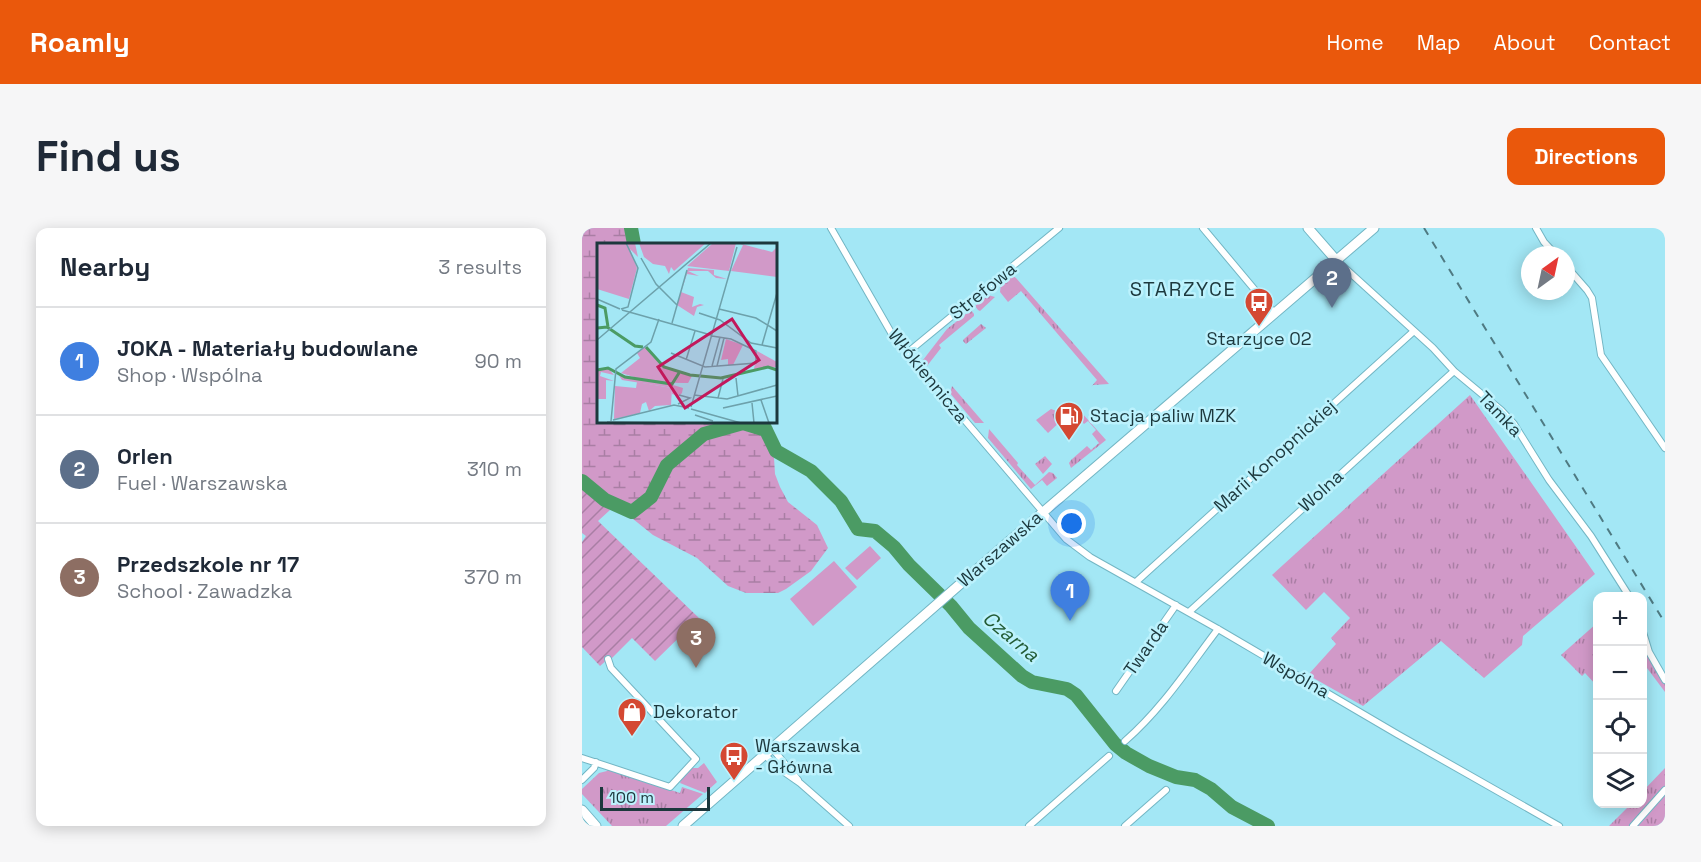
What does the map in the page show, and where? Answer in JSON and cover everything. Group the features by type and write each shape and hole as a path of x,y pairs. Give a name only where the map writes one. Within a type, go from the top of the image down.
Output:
{"main road":[{"path":"1308,228 1336,260"},
{"name":"Warszawska","path":"683,826 1043,512 1374,228"},
{"path":"582,810 596,826"}],"street":[{"name":"Włókiennicza","path":"831,228 893,336 1043,512"},
{"name":"Strefowa","path":"907,353 1059,228"},
{"path":"1203,228 1275,314"},
{"path":"1536,228 1548,246"},
{"name":"Tamka","path":"1336,260 1514,424 1549,480 1591,536 1626,592"},
{"path":"1575,276 1592,298 1601,355 1665,448"},
{"name":"Marii Konopnickiej","path":"1136,582 1414,331"},
{"name":"Wolna","path":"1189,612 1454,370"},
{"name":"Wspólna","path":"1043,512 1066,539 1090,557 1559,826"},
{"name":"Twarda","path":"1116,691 1176,605"},
{"path":"1125,741 1145,724 1218,629"},
{"path":"1647,645 1665,680"},
{"path":"582,758 670,787 696,759 611,668 608,659"},
{"path":"768,752 777,767 800,783 849,826"},
{"path":"1029,826 1109,756"},
{"path":"582,780 594,768 596,762"},
{"path":"1125,826 1166,790"},
{"path":"1633,826 1665,790"}],"green space":[{"path":"582,228 626,228 630,243 597,243 597,423 757,423 774,458 775,474 788,502 817,525 828,548 811,571 786,589 778,593 746,593 728,586 697,558 653,535 582,478"},
{"path":"1012,275 1109,384 1091,387 1097,380 1021,291 1008,302 1000,292 1001,284"},
{"path":"988,295 995,297 980,311 978,310 975,306"},
{"path":"971,310 974,316 939,345 941,348 927,366 923,360 947,329"},
{"path":"981,324 986,328 966,344 964,339"},
{"path":"952,386 984,423 975,423 950,393"},
{"path":"1470,395 1595,574 1523,636 1522,645 1484,678 1441,641 1363,706 1308,675 1336,644 1331,638 1350,618 1324,592 1306,610 1272,575"},
{"path":"1051,409 1059,412 1063,419 1048,433 1036,420"},
{"path":"1081,412 1106,440 1071,468 1069,463 1071,460 1087,446 1091,450 1099,443 1092,434 1096,430 1088,421 1083,423 1080,417"},
{"path":"989,429 1035,485 1049,472 1057,478 1047,486 1042,480 1031,489 988,438"},
{"path":"1045,456 1052,464 1043,474 1035,464"},
{"path":"582,488 610,510 598,521 699,618 655,661 632,638 611,659 600,666 582,647 582,542 586,536 582,533"},
{"path":"870,546 881,558 857,580 845,568"},
{"path":"834,561 857,587 813,626 790,599"},
{"path":"1593,627 1593,682 1585,673 1582,676 1561,655"},
{"path":"1647,645 1665,683 1665,692 1647,668"},
{"path":"704,763 717,782 705,793 680,783 692,768 698,768"},
{"path":"1665,768 1665,826 1609,826 1627,808 1647,808 1647,787"},
{"path":"608,769 680,793 682,787 703,794 666,826 612,826 582,794 582,789 599,773"}],"waterway":[{"path":"631,228 634,243"},
{"path":"582,481 605,500 632,512 651,497 667,465 704,434 743,423 766,430"},
{"name":"Czarna","path":"762,423 776,451 811,471 841,501 858,529 875,531 894,547 969,628 1022,676 1032,682 1067,689 1076,695 1115,744 1126,753 1176,777 1195,780 1211,789 1232,807 1268,826"}],"railway":[{"path":"1424,228 1665,623"}],"place":[{"name":"Orlen","path":"1332,308"},
{"name":"Starzyce 02","path":"1259,328"},
{"name":"Stacja paliw MZK","path":"1069,442"},
{"name":"JOKA - Materiały budowlane","path":"1070,621"},
{"name":"Przedszkole nr 17","path":"696,668"},
{"name":"Dekorator","path":"632,738"},
{"name":"Warszawska - Główna","path":"734,782"}],"district":[{"name":"STARZYCE","path":"1183,289"}]}
